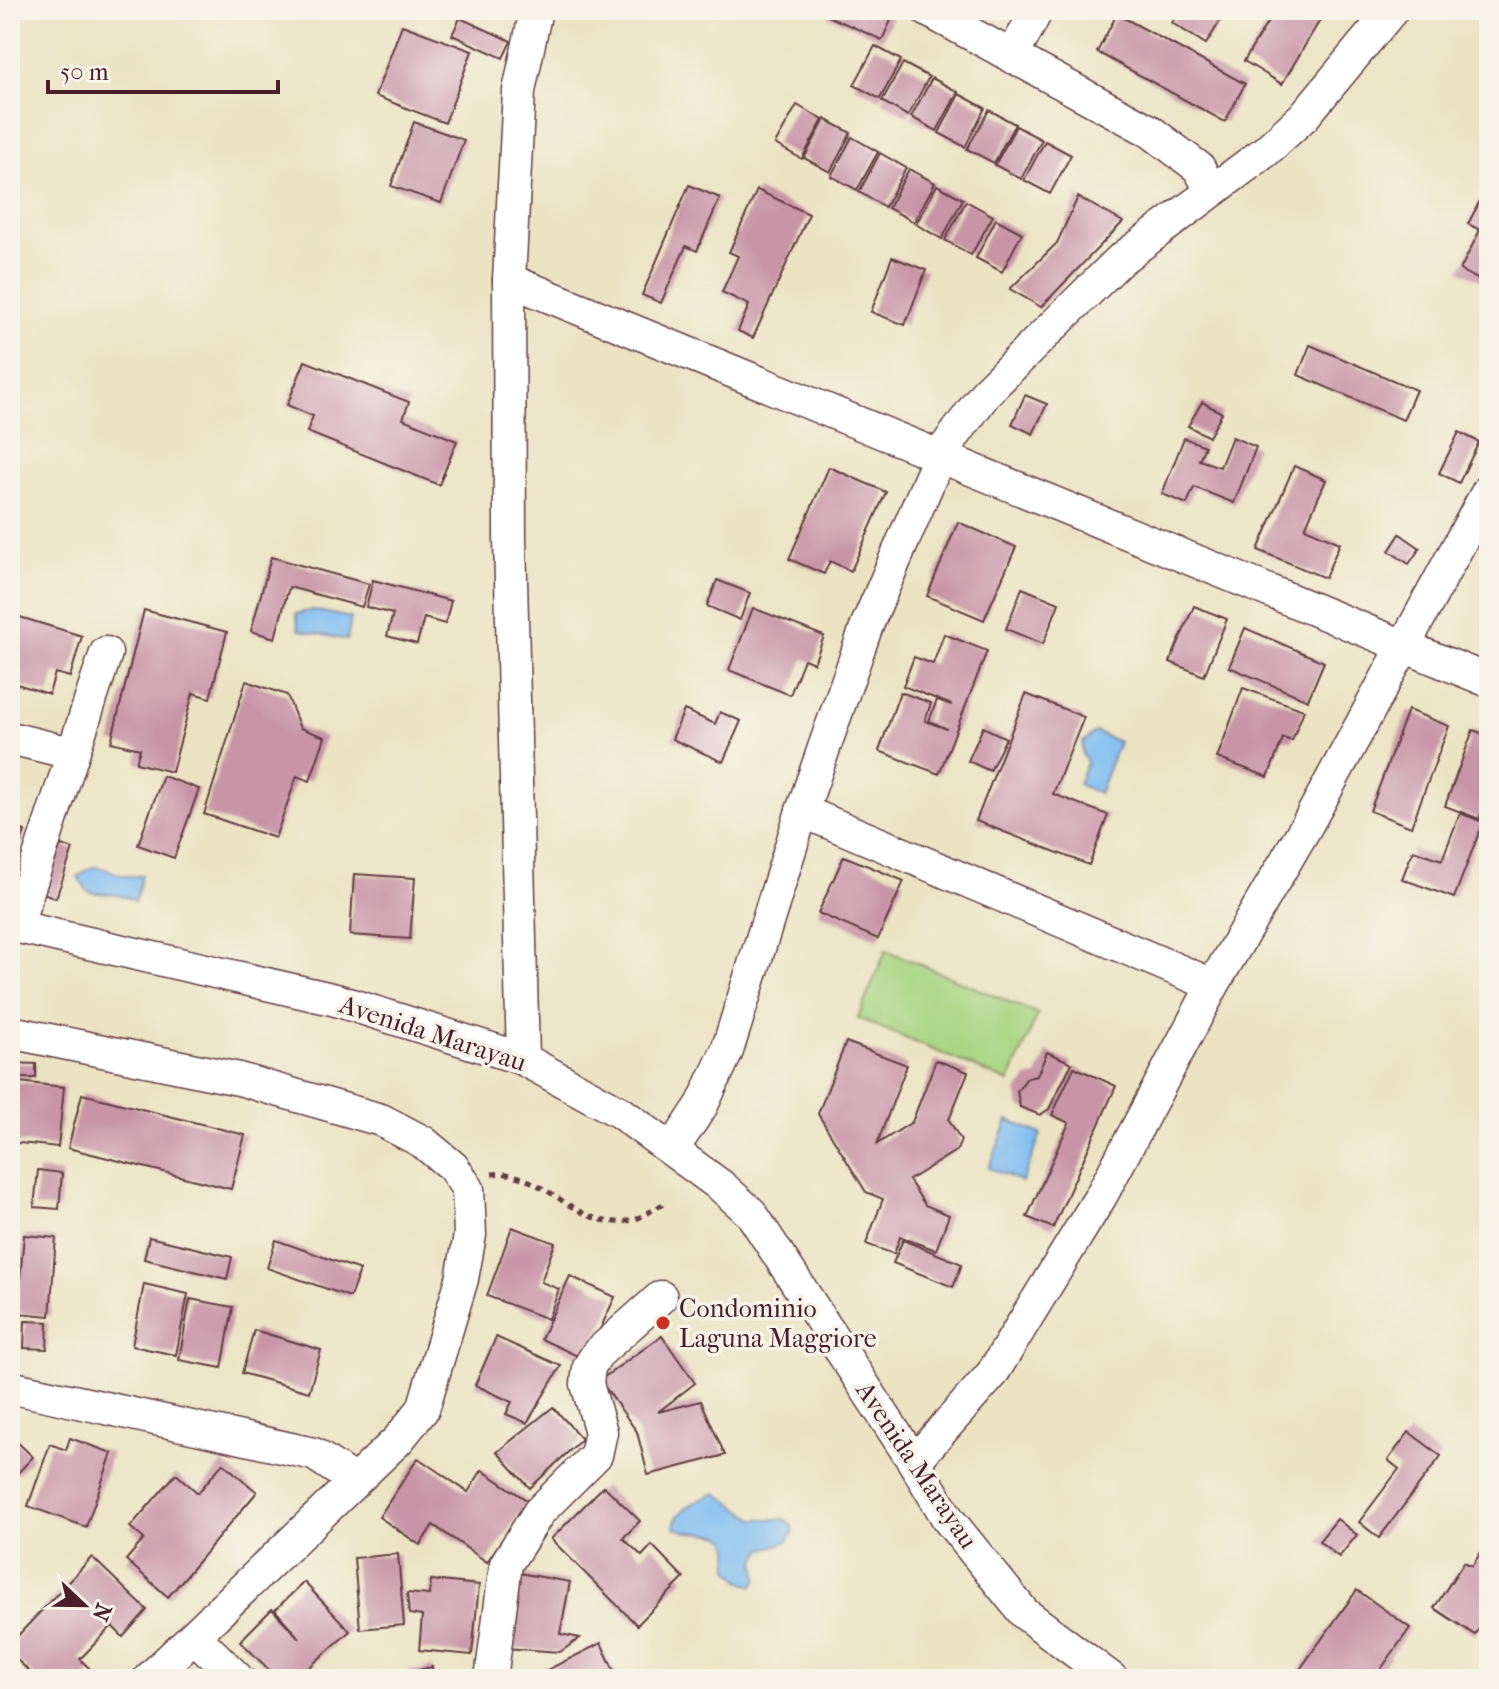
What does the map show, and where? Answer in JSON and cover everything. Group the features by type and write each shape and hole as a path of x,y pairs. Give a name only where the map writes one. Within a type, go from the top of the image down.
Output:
{"street":[{"path":"523,1059 510,555 509,280 519,91 536,10"},
{"path":"927,10 1150,131 1199,168 1211,190"},
{"path":"1012,57 1037,10"},
{"path":"672,1150 702,1105 727,1051 802,811 867,625 940,455 987,391 1109,270 1266,151 1304,116 1392,10"},
{"path":"509,280 1489,681"},
{"path":"914,1462 992,1374 1101,1196 1213,985 1308,823 1489,489"},
{"path":"13,926 106,653"},
{"path":"10,738 71,753"},
{"path":"802,811 1213,985"},
{"name":"Avenida Marayau","path":"13,926 336,1000 523,1059 621,1113 751,1213 948,1519 1024,1613 1112,1679"},
{"path":"10,1032 239,1079 381,1120 423,1142 453,1167 468,1189 470,1235 462,1279 423,1409 398,1440 149,1679"},
{"path":"491,1679 506,1564 539,1512 596,1455 601,1432 587,1384 589,1367 597,1354 661,1297"},
{"path":"10,1387 314,1454 353,1480"},
{"path":"194,1636 238,1679"}],"path":[{"path":"468,1189 480,1175 521,1176 596,1222 633,1220 666,1203"}],"green space":[{"path":"886,950 1038,1014 1009,1082 858,1018"}],"water":[{"path":"313,610 351,618 347,640 299,630 296,614"},
{"path":"1096,732 1119,742 1099,793 1078,784 1087,762 1082,754 1083,742"},
{"path":"92,867 128,876 142,875 135,901 123,896 87,891 78,877"},
{"path":"1008,1120 1041,1134 1022,1182 989,1168"},
{"path":"717,1493 755,1519 784,1519 794,1531 788,1541 762,1550 756,1560 758,1579 753,1586 742,1582 729,1569 730,1549 723,1537 674,1527 684,1509"}],"building":[{"path":"831,10 879,10 893,16 882,40 828,16"},
{"path":"1180,10 1227,10 1206,44 1172,23"},
{"path":"1275,10 1326,10 1282,84 1244,61"},
{"path":"1117,14 1245,84 1225,122 1097,52"},
{"path":"460,18 511,41 503,58 452,35"},
{"path":"402,25 472,51 445,123 375,96"},
{"path":"875,46 901,60 880,99 854,85"},
{"path":"903,63 929,77 908,116 882,101"},
{"path":"932,78 958,92 937,131 911,117"},
{"path":"959,94 985,108 965,147 939,133"},
{"path":"797,105 823,120 802,159 775,144"},
{"path":"989,110 1015,124 994,163 967,149"},
{"path":"825,119 851,133 830,172 804,158"},
{"path":"414,122 464,140 441,203 391,186"},
{"path":"1016,126 1042,140 1021,179 995,165"},
{"path":"852,137 878,152 857,190 831,176"},
{"path":"1045,141 1071,155 1050,194 1024,180"},
{"path":"880,153 906,168 885,207 859,192"},
{"path":"909,169 935,183 914,222 888,208"},
{"path":"689,185 720,198 697,251 686,246 661,303 642,295"},
{"path":"937,185 963,199 942,239 916,224"},
{"path":"757,190 809,214 753,338 738,331 749,305 722,292 738,256 729,252"},
{"path":"1484,193 1489,196 1489,285 1460,270 1480,230 1468,224"},
{"path":"1078,197 1123,222 1041,307 1010,289 1057,243"},
{"path":"966,201 993,216 971,255 945,240"},
{"path":"996,219 1022,233 1002,272 976,258"},
{"path":"892,257 926,270 905,325 871,312"},
{"path":"1310,345 1416,390 1403,420 1298,375"},
{"path":"305,361 409,402 403,419 457,441 439,485 307,432 313,416 287,405"},
{"path":"1025,395 1047,404 1033,434 1012,424"},
{"path":"1202,402 1222,413 1209,437 1188,426"},
{"path":"1459,432 1479,442 1459,483 1439,473"},
{"path":"1232,437 1256,447 1234,503 1194,487 1187,504 1162,494 1184,438 1205,446 1199,460 1220,467"},
{"path":"1294,466 1326,480 1305,528 1340,543 1325,578 1258,550"},
{"path":"829,467 886,492 851,571 830,561 824,574 789,559"},
{"path":"958,522 1016,547 984,620 927,596"},
{"path":"1400,534 1420,548 1409,564 1389,551"},
{"path":"271,557 369,584 362,607 289,587 275,638 251,631"},
{"path":"373,580 451,601 445,624 424,618 417,644 387,636 393,614 366,607"},
{"path":"717,580 750,593 740,620 707,606"},
{"path":"1022,588 1059,603 1043,644 1006,629"},
{"path":"1194,606 1227,619 1204,676 1170,662"},
{"path":"753,608 824,636 814,663 804,659 790,695 729,670"},
{"path":"144,610 227,632 210,698 193,693 172,772 136,763 140,749 111,742"},
{"path":"13,615 82,636 70,677 55,673 49,694 10,682"},
{"path":"1245,628 1324,662 1308,700 1229,667"},
{"path":"944,634 987,651 939,774 879,751 900,692 931,703 925,721 947,729 929,721 937,700 952,705 903,686 914,657 933,664"},
{"path":"246,681 287,695 300,728 325,737 310,781 297,776 275,838 204,814"},
{"path":"1243,688 1304,710 1292,741 1283,738 1268,777 1217,758"},
{"path":"1026,694 1084,717 1053,794 1108,815 1089,865 976,821"},
{"path":"684,710 715,724 720,712 741,721 723,762 672,739"},
{"path":"1408,710 1449,726 1411,827 1370,811"},
{"path":"983,727 1006,738 990,771 968,761"},
{"path":"1473,730 1489,736 1489,793 1479,819 1445,806"},
{"path":"163,776 199,789 174,858 138,845"},
{"path":"1460,813 1483,822 1454,898 1402,879 1413,850 1442,860"},
{"path":"10,825 25,831 10,873"},
{"path":"61,845 73,849 56,898 43,893"},
{"path":"844,856 904,881 878,939 818,913"},
{"path":"354,874 415,878 410,939 350,935"},
{"path":"846,1042 907,1065 877,1144 912,1122 936,1060 968,1072 949,1120 961,1140 957,1150 909,1180 925,1205 949,1215 936,1250 900,1237 894,1254 866,1244 883,1199 866,1192 818,1114"},
{"path":"1047,1052 1072,1063 1049,1109 1040,1115 1020,1107 1017,1091 1027,1078 1037,1076"},
{"path":"14,1063 36,1064 36,1078 14,1078"},
{"path":"1074,1067 1116,1086 1053,1228 1027,1217 1069,1123 1052,1115"},
{"path":"10,1081 64,1087 58,1147 10,1142"},
{"path":"82,1094 245,1135 231,1189 68,1148"},
{"path":"38,1170 62,1173 59,1209 34,1207"},
{"path":"512,1227 555,1243 541,1282 559,1289 548,1319 487,1296"},
{"path":"24,1235 56,1238 50,1316 17,1313"},
{"path":"149,1237 232,1257 227,1279 144,1259"},
{"path":"276,1240 360,1270 350,1297 267,1268"},
{"path":"903,1240 962,1264 953,1287 893,1263"},
{"path":"570,1276 615,1297 586,1360 541,1339"},
{"path":"144,1284 188,1294 176,1355 132,1346"},
{"path":"190,1299 233,1307 222,1368 179,1360"},
{"path":"25,1321 48,1322 47,1349 24,1348"},
{"path":"254,1330 321,1350 309,1392 242,1373"},
{"path":"662,1336 695,1383 658,1412 701,1401 725,1455 648,1475 637,1432 600,1380"},
{"path":"496,1337 561,1366 527,1423 506,1414 512,1402 475,1385"},
{"path":"553,1407 582,1439 530,1488 497,1452"},
{"path":"1409,1432 1441,1456 1379,1538 1359,1522 1399,1469 1388,1460"},
{"path":"10,1435 33,1457 10,1481"},
{"path":"70,1438 112,1453 86,1527 28,1506 50,1444 66,1450"},
{"path":"418,1458 468,1492 482,1470 528,1501 487,1562 433,1525 420,1545 379,1517"},
{"path":"223,1463 257,1492 168,1597 126,1560 144,1539 130,1527 176,1474 198,1493"},
{"path":"604,1486 640,1521 623,1538 642,1556 652,1545 684,1578 637,1625 551,1539"},
{"path":"1337,1519 1357,1535 1339,1557 1319,1541"},
{"path":"1489,1540 1489,1631 1481,1626 1475,1635 1434,1608 1464,1562 1472,1566"},
{"path":"398,1554 404,1625 360,1629 354,1558"},
{"path":"92,1557 147,1610 123,1637 112,1626 80,1659 92,1671 84,1679 37,1679 10,1653 10,1644"},
{"path":"519,1573 570,1582 560,1634 580,1638 560,1652 505,1648"},
{"path":"431,1580 479,1585 472,1655 419,1650 422,1616 409,1614 407,1593 429,1595"},
{"path":"304,1582 350,1631 296,1679 278,1679 240,1641 272,1609 300,1639 275,1610"},
{"path":"1357,1590 1410,1628 1374,1679 1293,1679"},
{"path":"601,1643 618,1679 539,1679 537,1675"},
{"path":"432,1667 434,1679 383,1679 383,1678"}],"place":[{"name":"Condominio Laguna Maggiore","path":"663,1323"}]}
